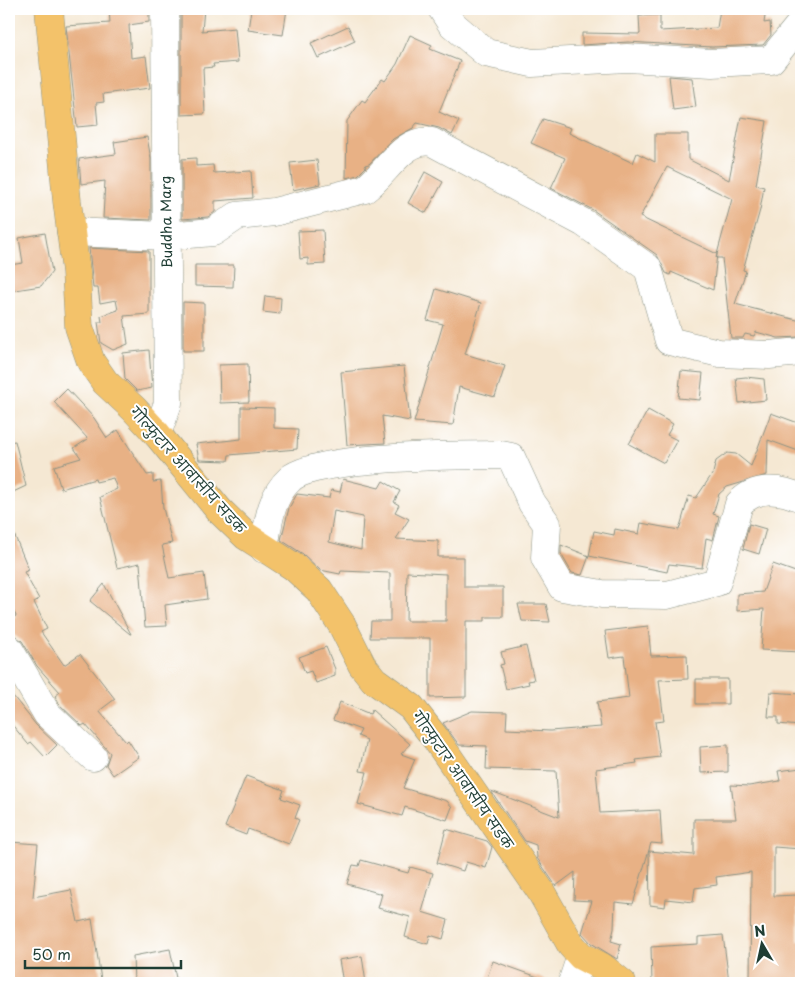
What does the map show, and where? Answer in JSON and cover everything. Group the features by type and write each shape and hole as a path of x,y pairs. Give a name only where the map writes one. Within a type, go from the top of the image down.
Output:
{"main road":[{"name":"गोल्फुटार आवासीय सडक","path":"49,9 80,327 84,347 104,382 134,409 219,510 246,536 294,567 319,590 342,625 362,665 374,680 411,707 424,723 540,890 571,945 581,956 602,967 622,983"}],"street":[{"name":"Buddha Marg","path":"156,434 168,403 166,9"},
{"path":"442,9 450,23 486,53 532,63 626,58 712,63 771,60 798,18"},
{"path":"71,232 166,236 213,232 237,216 274,212 366,189 376,181 408,146 422,140 432,142 584,223 648,268 669,341 718,353 769,355 801,352"},
{"path":"264,549 271,508 282,486 292,477 304,471 331,465 403,458 501,455 512,457 532,503 547,524 545,558 562,587 602,594 667,595 717,582 739,504 748,494 772,491 788,492 801,498"},
{"path":"9,649 47,714 93,757"},
{"path":"572,983 581,956"}],"building":[{"path":"109,9 149,9 149,22 129,25 131,58 146,56 150,88 103,94 104,102 96,103 98,125 77,127 66,26 110,23"},
{"path":"181,9 204,9 202,31 235,28 238,62 213,64 214,67 203,68 205,114 181,115"},
{"path":"251,9 287,9 283,35 248,30"},
{"path":"720,9 766,9 764,23 770,22 771,35 763,45 712,47 628,42 582,45 582,33 640,34 639,16 660,15 660,31 717,28"},
{"path":"348,26 355,41 318,58 311,43"},
{"path":"410,35 432,45 430,49 460,61 439,112 459,121 452,135 439,128 417,123 413,128 393,139 369,164 365,165 366,167 358,175 346,178 347,121 362,100 365,102 382,79 385,81 397,64"},
{"path":"669,76 692,78 696,107 673,110"},
{"path":"741,117 767,121 756,185 764,187 760,210 743,270 746,271 735,304 801,321 801,337 778,338 756,332 754,336 745,334 743,338 731,338 722,258 717,258 713,290 671,272 670,275 666,273 657,255 593,210 551,188 565,158 531,143 543,119 571,128 569,133 633,163 637,153 655,162 655,134 688,134 688,159 729,180","holes":["667,167 732,199 717,255 640,217"]},
{"path":"147,137 151,159 151,220 103,218 105,181 81,184 79,159 116,154 114,142"},
{"path":"196,158 196,166 213,165 214,173 251,171 253,198 215,201 215,212 208,217 182,219 182,159"},
{"path":"317,160 320,184 293,190 290,163"},
{"path":"425,172 443,182 426,213 408,203"},
{"path":"323,230 325,264 308,265 308,258 300,259 298,231"},
{"path":"45,233 52,272 41,286 9,291 9,265 23,263 19,238"},
{"path":"89,248 149,251 149,314 124,316 128,344 113,350 101,343 98,322 102,322 101,316 118,310 116,300 100,303 98,288 93,288"},
{"path":"195,265 234,265 233,287 195,286"},
{"path":"436,289 481,303 465,354 505,366 495,397 459,387 453,425 414,422 443,324 427,320"},
{"path":"265,296 281,298 280,314 263,312"},
{"path":"183,302 204,303 204,351 183,351"},
{"path":"149,350 152,388 137,391 125,379 123,353"},
{"path":"248,364 249,402 220,403 219,365"},
{"path":"404,366 410,421 382,416 385,443 347,445 341,372"},
{"path":"681,371 703,373 700,400 678,398"},
{"path":"736,378 764,379 766,400 739,403"},
{"path":"67,389 94,418 107,438 118,430 147,475 153,474 153,482 161,481 163,508 172,543 162,545 169,578 204,573 207,599 165,605 167,626 145,627 140,563 117,568 100,497 117,489 113,478 96,482 95,479 61,489 54,466 81,458 74,448 88,439 54,402"},
{"path":"241,407 274,408 274,428 298,429 297,449 229,455 228,461 199,460 196,444 241,439"},
{"path":"648,410 673,424 667,435 677,440 664,463 629,444"},
{"path":"771,413 801,424 801,452 768,440 767,475 727,487 719,494 713,514 719,516 713,540 706,538 702,568 669,564 667,572 589,556 594,531 614,535 615,529 639,534 641,523 679,530 689,496 696,498 713,473 716,461 727,453 736,454 751,466"},
{"path":"15,441 26,486 9,494 9,442"},
{"path":"343,479 379,488 383,481 400,491 394,502 399,505 395,512 409,519 396,539 438,541 438,557 464,557 464,587 503,587 503,617 485,617 485,621 466,621 466,697 430,698 430,638 370,638 371,621 390,621 390,573 341,571 340,574 320,570 303,554 281,540 289,508 297,494 329,498 331,490 340,492","holes":["334,511 363,517 361,550 329,542","407,572 446,574 446,621 406,621"]},
{"path":"9,522 29,570 24,572 39,599 34,602 47,629 41,632 64,665 80,654 115,699 99,711 126,742 128,740 139,757 113,775 106,765 110,753 85,724 82,726 59,704 55,696 60,692 37,666 22,641 14,635 9,624 9,620 16,616 9,602"},
{"path":"749,524 766,529 759,554 743,549"},
{"path":"561,545 589,556 582,575 572,573 561,554"},
{"path":"773,564 801,574 800,652 761,650 764,609 737,611 737,594 763,592"},
{"path":"104,584 131,634 90,601"},
{"path":"518,604 546,604 550,622 522,621"},
{"path":"648,626 651,656 687,655 688,679 659,680 664,721 655,722 660,757 636,760 637,763 596,769 600,813 660,810 662,844 651,843 633,904 615,902 614,929 611,941 621,944 617,959 591,943 582,933 592,901 574,900 575,872 556,886 537,858 536,845 525,841 491,791 559,817 556,771 486,769 487,746 459,745 443,723 472,711 507,712 506,729 550,731 601,727 597,702 629,698 624,656 609,658 605,631"},
{"path":"526,646 534,680 528,681 529,684 506,689 500,665 504,664 501,652"},
{"path":"326,647 335,669 335,676 316,683 311,671 305,673 299,657"},
{"path":"696,679 728,679 728,704 696,704"},
{"path":"9,691 36,725 57,745 45,757 31,742 28,744 9,721"},
{"path":"770,692 801,694 800,726 778,724 778,717 768,717"},
{"path":"340,702 370,714 372,710 410,744 401,754 415,759 403,788 447,801 452,807 447,820 405,807 402,816 358,804 367,772 360,771 367,740 358,736 361,730 333,720"},
{"path":"728,745 728,772 701,773 700,747"},
{"path":"801,768 801,849 774,847 774,896 797,895 798,941 801,941 801,983 753,983 753,980 750,980 751,872 716,877 717,885 695,888 693,902 666,899 665,907 650,905 649,851 694,855 694,819 736,819 731,785 749,786 780,781 778,771"},
{"path":"246,776 284,790 281,798 300,805 295,818 299,820 289,844 248,829 246,835 225,827"},
{"path":"446,829 487,841 492,847 486,868 466,862 463,871 437,863"},
{"path":"10,842 38,844 33,897 71,890 78,922 92,919 101,980 86,983 9,983 9,938 12,938 9,895 12,860 9,860"},
{"path":"361,860 408,873 410,867 433,873 422,912 448,920 443,939 430,935 428,944 405,937 410,917 378,908 382,894 347,884 353,865 359,866"},
{"path":"723,935 729,982 652,983 651,947 698,944 698,937"},
{"path":"170,949 177,983 134,983 133,956"},
{"path":"362,956 366,983 343,983 339,960"},
{"path":"493,961 549,981 548,983 485,983"}]}
